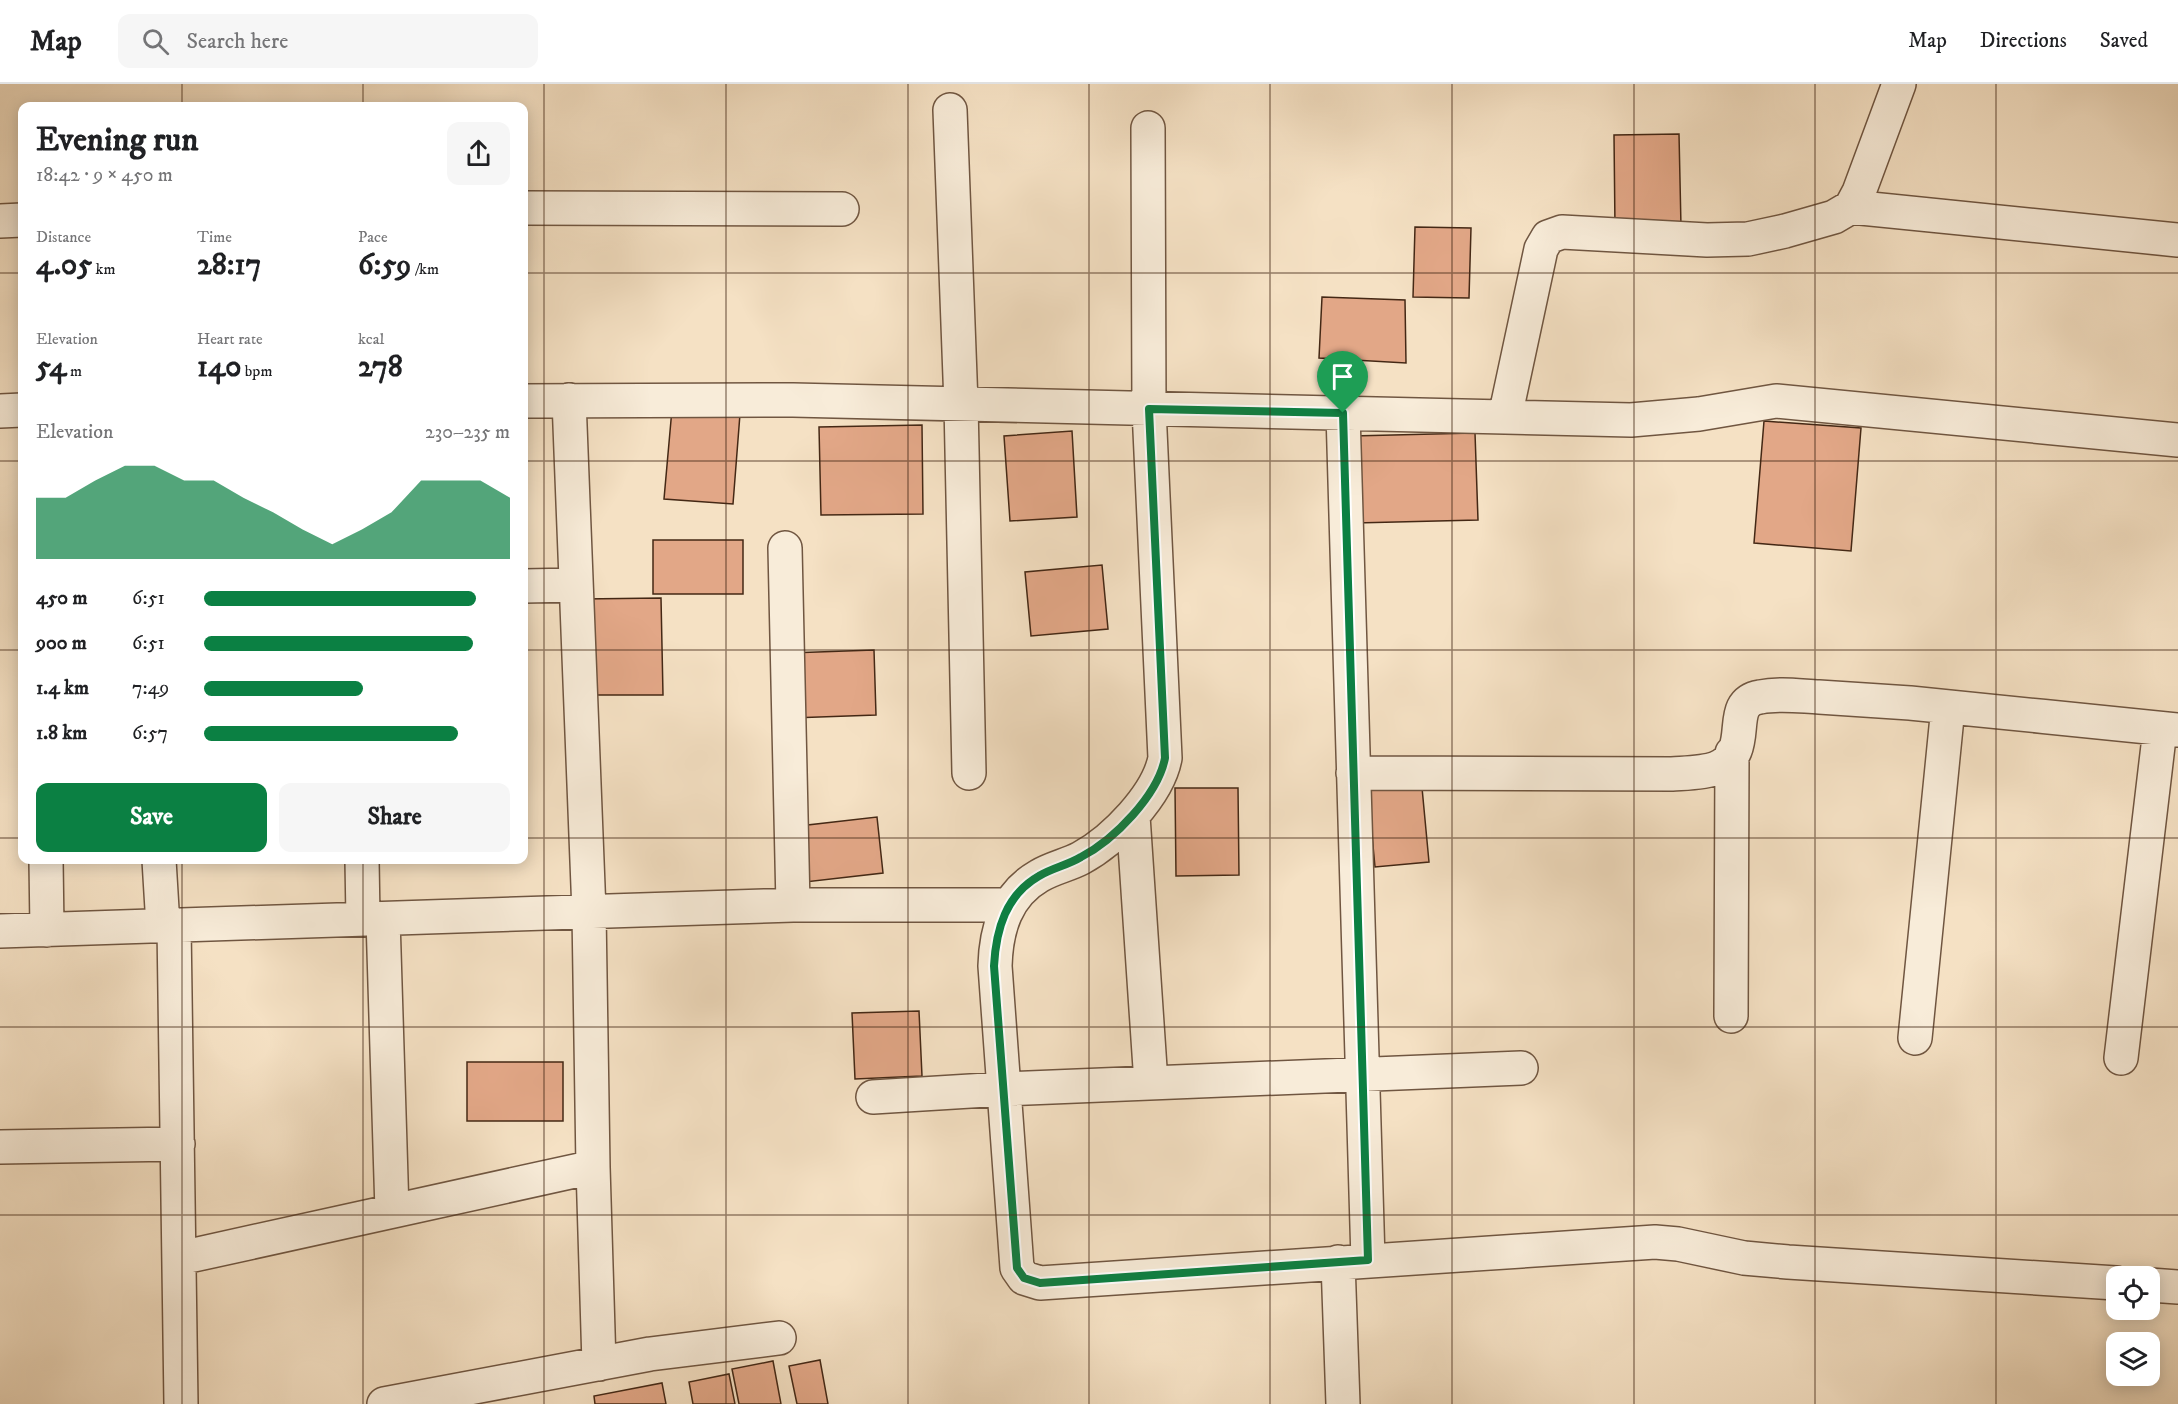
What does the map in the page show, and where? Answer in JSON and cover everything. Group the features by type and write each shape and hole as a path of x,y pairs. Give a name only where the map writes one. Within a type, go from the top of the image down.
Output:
{"street":[{"path":"1505,417 1540,249 1548,237 1562,232 1707,240 1748,239 1834,217 1851,207 1859,192 1899,84"},
{"path":"950,110 961,404 969,773"},
{"path":"1148,128 1149,409 1165,758 1157,783 1132,816 1082,857 1039,875 1023,887 999,923 994,966 1017,1268 1024,1278 1040,1283 1655,1242 1678,1244 1744,1258 1788,1262 2106,1282"},
{"path":"1851,207 2178,240"},
{"path":"528,208 842,209"},
{"path":"0,221 18,220"},
{"path":"569,400 589,912 599,1364"},
{"path":"528,401 793,400 1631,420 1699,414 1776,401 2178,440"},
{"path":"0,411 18,410"},
{"path":"1343,413 1363,1074 1343,1404"},
{"path":"785,548 793,905"},
{"path":"528,586 576,585"},
{"path":"1353,773 1672,774 1718,767 1738,744 1740,711 1750,699 1777,695 1948,707 2169,729 2121,1058"},
{"path":"1915,1038 1948,707"},
{"path":"1731,1016 1732,753"},
{"path":"1132,816 1150,1083"},
{"path":"46,864 47,930"},
{"path":"160,864 168,926 178,1144 182,1404"},
{"path":"363,864 373,919 392,1211"},
{"path":"0,932 793,905 1009,905"},
{"path":"873,1097 1003,1089 1521,1068"},
{"path":"0,1147 178,1144"},
{"path":"180,1258 593,1167"},
{"path":"2160,1286 2178,1287"},
{"path":"384,1404 650,1354 779,1338"}],"building":[{"path":"1679,134 1681,227 1615,228 1614,135"},
{"path":"1415,227 1471,228 1469,298 1413,297"},
{"path":"1322,297 1405,300 1406,363 1319,358"},
{"path":"672,409 740,414 733,504 664,499"},
{"path":"1764,421 1861,428 1851,551 1754,543"},
{"path":"922,425 923,514 821,515 819,427"},
{"path":"1072,431 1077,517 1010,521 1004,436"},
{"path":"1475,433 1478,520 1355,523 1352,436"},
{"path":"653,540 743,540 743,594 653,594"},
{"path":"1102,565 1108,629 1031,636 1025,572"},
{"path":"661,598 663,695 584,695 582,599"},
{"path":"874,650 876,715 791,718 789,653"},
{"path":"1421,777 1429,862 1375,867 1367,782"},
{"path":"1175,788 1238,788 1239,875 1176,876"},
{"path":"877,817 883,873 805,882 799,826"},
{"path":"919,1011 922,1076 855,1079 852,1013"},
{"path":"467,1062 563,1062 563,1121 467,1121"},
{"path":"820,1360 828,1404 797,1404 789,1366"},
{"path":"773,1361 781,1404 739,1404 732,1369"},
{"path":"729,1374 735,1404 693,1404 689,1382"},
{"path":"662,1383 666,1404 595,1404 594,1396"}],"route":[{"path":"1149,409 1343,413 1368,1260 1040,1283 1024,1278 1017,1268 994,966 995,945 999,923 1023,887 1039,875 1082,857 1096,847 1132,816 1162,773 1165,758 1149,409"}]}
